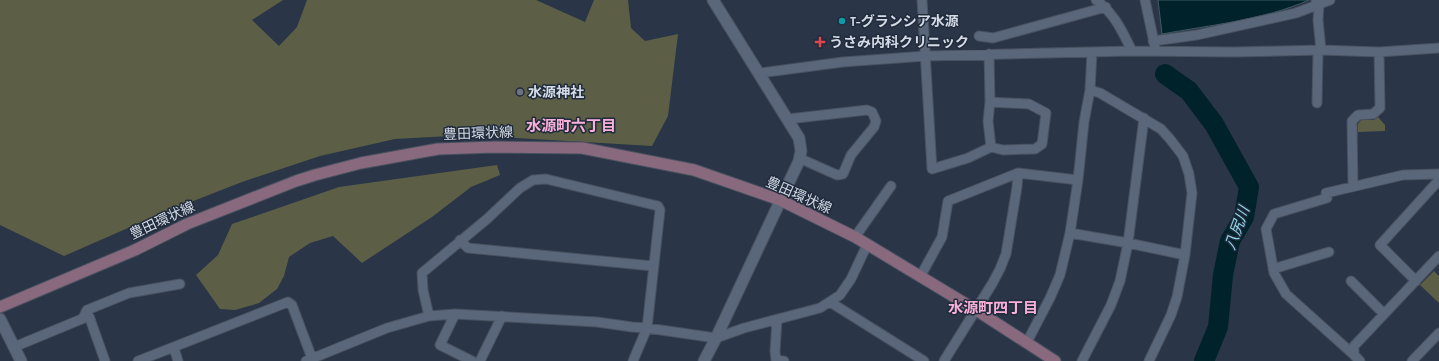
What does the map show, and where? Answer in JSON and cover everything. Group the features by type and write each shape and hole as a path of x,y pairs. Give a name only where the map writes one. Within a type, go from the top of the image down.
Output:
{"main road":[{"name":"豊田環状線","path":"0,307 135,250 187,224 296,181 361,163 438,149 494,147 582,148 694,170 780,200 855,237 976,310 1055,361"}],"street":[{"path":"704,361 800,158 801,151 799,138 788,119 713,0"},
{"path":"922,0 932,169 968,158 991,147 1003,150 1035,149 1042,144 1046,113 1029,104 990,102"},
{"path":"1096,0 1106,7 1119,24 1132,51"},
{"path":"1145,0 1156,52"},
{"path":"1153,41 1197,35 1296,13 1317,3 1330,0"},
{"path":"1317,3 1320,51 1317,103"},
{"path":"979,36 993,38 1106,7"},
{"path":"760,73 842,62 926,56 1132,51 1379,52 1439,48"},
{"path":"1026,342 1050,298 1060,275 1070,233 1078,180 1084,122 1090,90 1092,52"},
{"path":"1353,186 1352,121 1358,115 1373,114 1380,108 1379,52"},
{"path":"989,54 990,102 988,121 991,147"},
{"path":"1090,90 1100,93 1161,129 1183,156 1190,174 1192,194 1185,255 1177,297 1171,315 1149,361"},
{"path":"788,119 867,110 872,112 876,121 874,127 848,160 843,174 837,176 800,158"},
{"path":"1082,361 1111,305 1120,281 1128,243 1144,118"},
{"path":"920,277 942,237 948,201 1018,173 1078,180"},
{"path":"944,361 992,284 1006,254 1018,173"},
{"path":"1357,358 1286,294 1274,273 1266,229 1274,214 1327,198 1326,193 1403,175 1439,174"},
{"path":"428,316 423,290 422,273 487,219 520,188 533,180 546,179 658,206 660,210 647,328 633,361"},
{"path":"1416,281 1380,245 1439,180"},
{"path":"855,237 891,186"},
{"path":"1070,233 1185,255"},
{"path":"460,240 468,248 653,266"},
{"path":"138,361 288,302 292,305 310,360 387,328 428,316 455,314 597,322 716,338 744,328 820,308 830,302 840,295 851,279 867,245"},
{"path":"1273,269 1329,252"},
{"path":"1357,358 1354,346 1439,256"},
{"path":"1351,281 1384,314"},
{"path":"83,318 87,310 129,293 180,284"},
{"path":"830,302 924,361"},
{"path":"455,314 440,345 472,361"},
{"path":"14,347 89,316 105,361"},
{"path":"480,361 502,316"},
{"path":"0,319 21,361"},
{"path":"777,320 776,360 784,361"},
{"path":"1412,361 1439,333"},
{"path":"174,348 178,361"}],"green space":[{"path":"0,0 283,0 252,20 279,46 297,27 307,0 536,0 585,22 594,0 628,0 631,28 645,41 678,34 668,116 652,146 467,135 395,139 320,156 242,182 160,214 64,256 0,225"},
{"path":"1378,117 1385,125 1385,131 1358,132 1358,124 1361,120 1374,120"},
{"path":"497,165 500,175 471,187 432,217 362,263 333,236 310,243 289,257 284,276 277,289 259,303 235,310 220,309 196,275 218,255 232,224 339,187"},
{"path":"1434,271 1439,276 1439,303 1420,285"}],"water":[{"path":"1158,0 1309,0 1291,7 1255,17 1218,25 1162,34"}],"waterway":[{"name":"八尻川","path":"1165,74 1189,91 1214,124 1249,187 1244,217 1230,241 1223,275 1218,327 1204,361"}],"place":[{"name":"T-グランシア水源","path":"842,21"},
{"name":"うさみ内科クリニック","path":"820,42"},
{"name":"水源神社","path":"520,92"}],"district":[{"name":"水源町六丁目","path":"571,126"},
{"name":"水源町四丁目","path":"993,308"}]}
